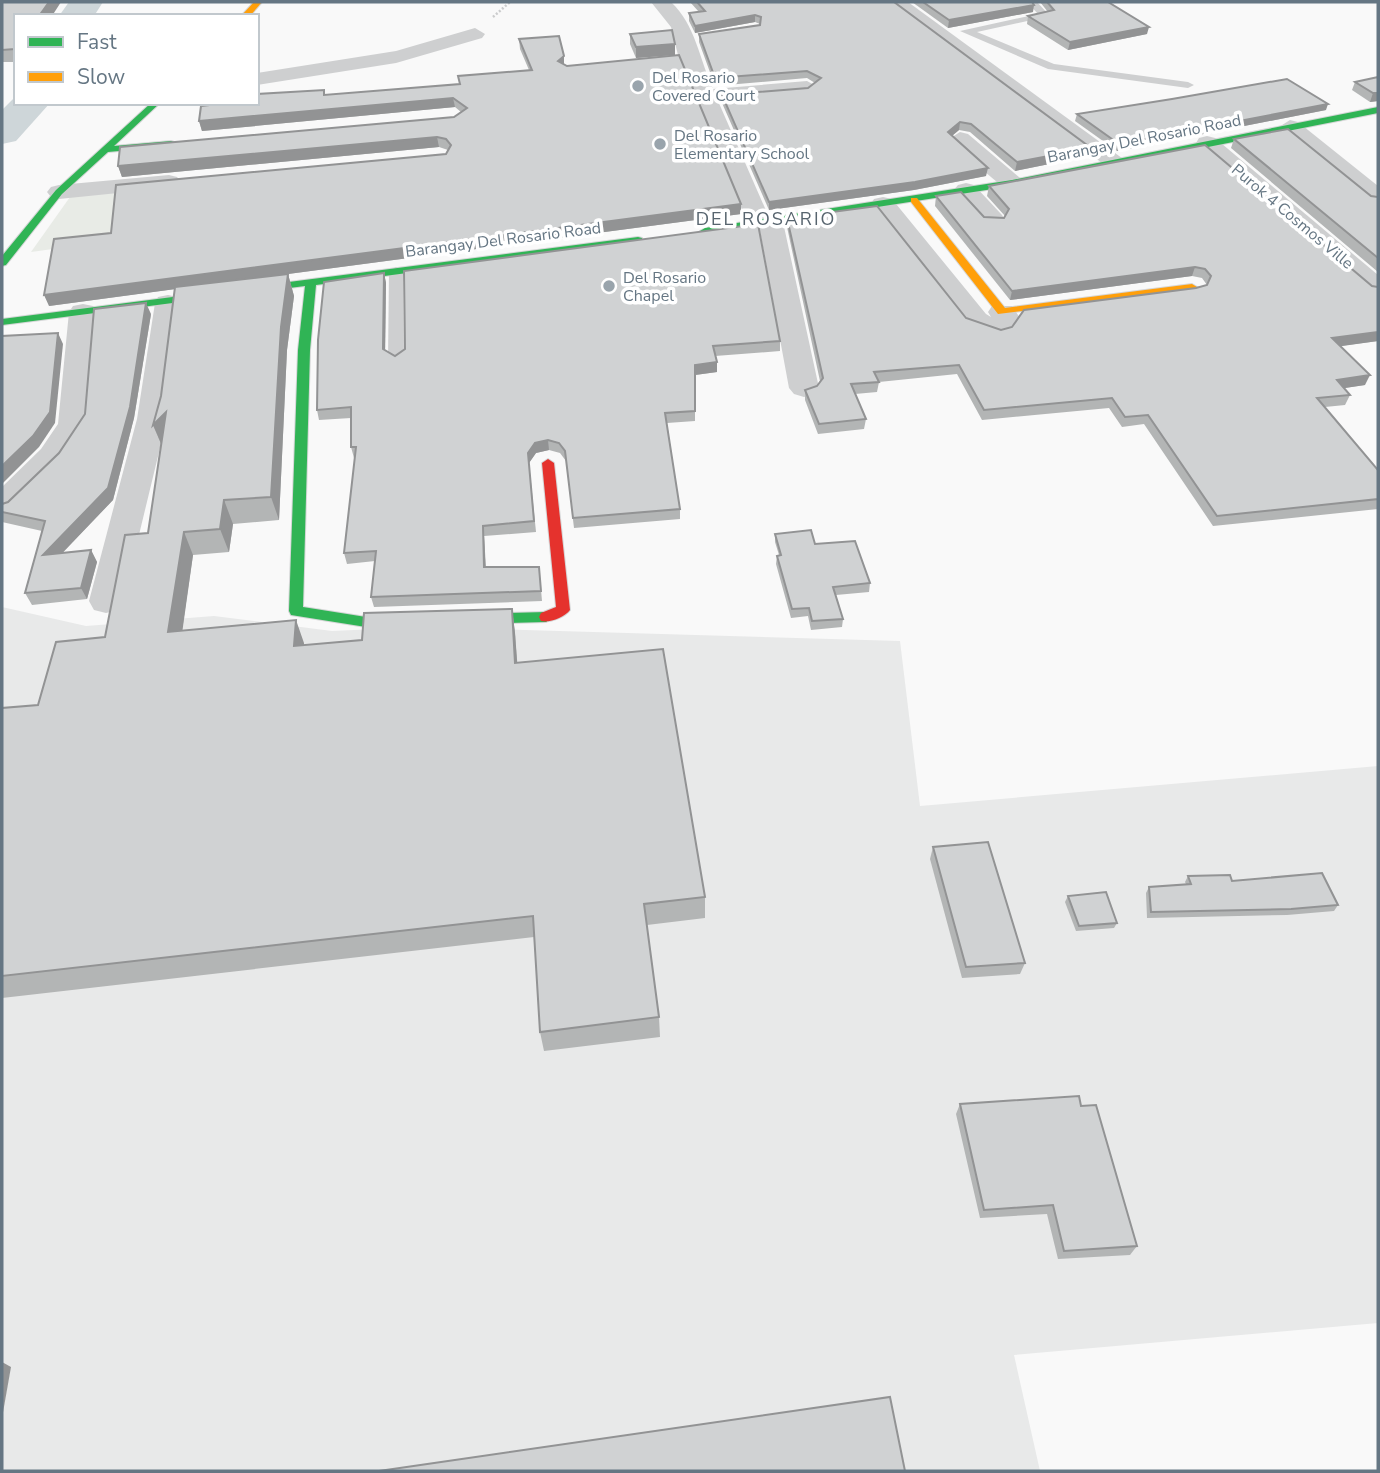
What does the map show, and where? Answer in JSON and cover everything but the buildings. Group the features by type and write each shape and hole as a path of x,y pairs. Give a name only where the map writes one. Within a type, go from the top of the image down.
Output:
{"street":[{"path":"660,2 680,24 706,96 766,223 804,388"},
{"path":"896,2 1114,161"},
{"path":"259,79 400,56 449,45 475,34"},
{"path":"706,96 807,87"},
{"path":"2,263 60,192 154,105"},
{"name":"Barangay Del Rosario Road","path":"694,232 914,201 1378,110"},
{"path":"1290,127 1378,198"},
{"path":"960,139 1012,183"},
{"path":"104,150 185,143"},
{"name":"Purok 4 Cosmos Ville","path":"1207,143 1378,288"},
{"path":"60,192 195,180"},
{"path":"966,190 993,220"},
{"path":"914,201 1004,331"},
{"path":"883,204 976,320 1004,331 1192,287"},
{"name":"Barangay Del Rosario Road","path":"2,321 168,303 657,237"},
{"path":"311,283 304,350 296,611 366,622 550,617 560,614 563,610 548,463"},
{"path":"106,601 152,419 168,303"},
{"path":"2,505 52,456 73,424 83,312"}],"lane":[{"path":"938,34 1045,16 1032,2"},
{"path":"965,31 1063,70 1188,85"},
{"path":"396,271 396,359"}],"shaded area":[{"path":"164,188 163,234 31,252 70,197"},
{"path":"2,607 86,626 214,616 332,631 421,627 900,641 920,806 1378,766 1378,1323 1014,1355 1040,1471 2,1471"}],"waterway":[{"path":"77,14 86,2"},
{"path":"2,132 29,105"}],"traffic: fast":[{"path":"2,263 59,192 154,105"},
{"path":"705,231 1012,183 1378,110"},
{"path":"104,150 171,144"},
{"path":"2,322 638,240"},
{"path":"311,283 304,350 296,611 366,622 546,617"}],"traffic: slow":[{"path":"247,14 258,2"},
{"path":"914,200 1002,312 1192,287"}],"traffic: jam":[{"path":"546,617 563,610 548,463"}],"place":[{"name":"Del Rosario Covered Court","path":"638,86"},
{"name":"Del Rosario Elementary School","path":"660,144"},
{"name":"Del Rosario Chapel","path":"609,286"}],"district":[{"name":"DEL ROSARIO","path":"766,219"}]}
